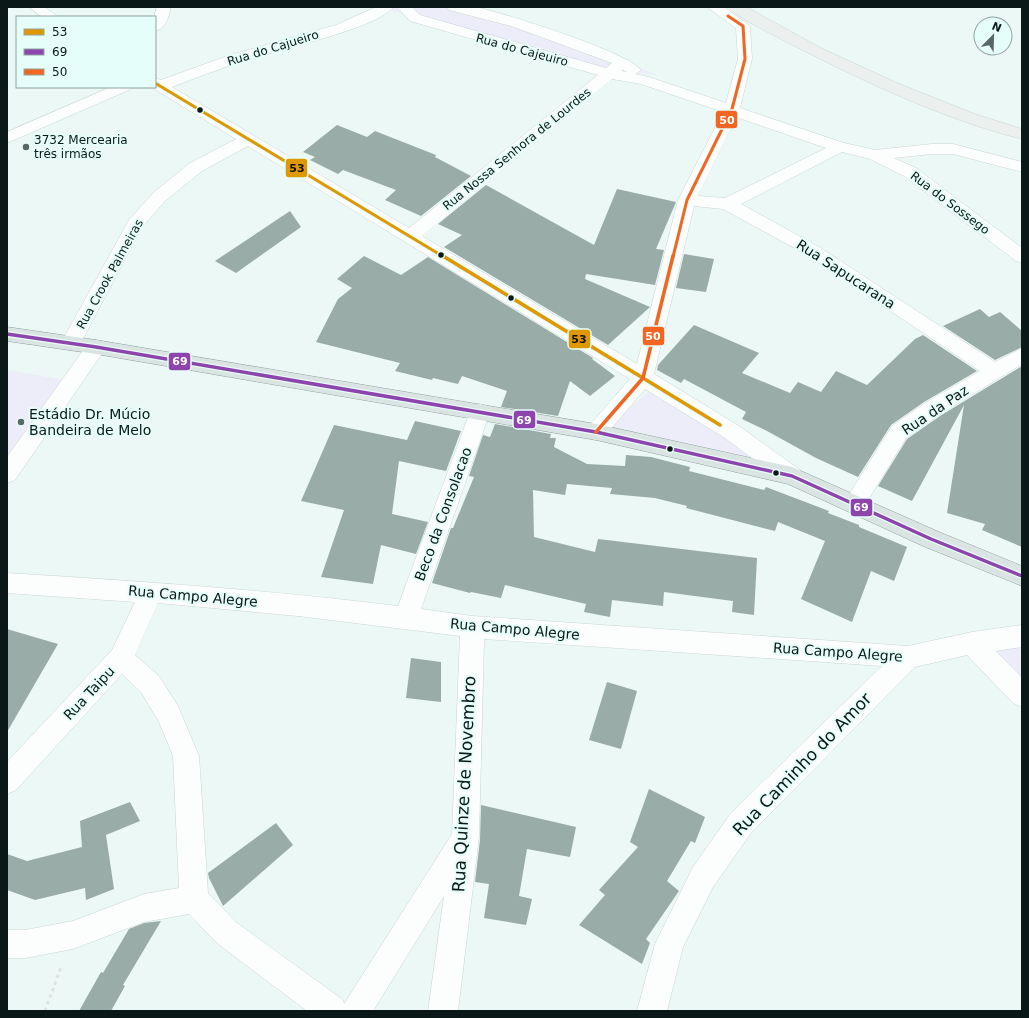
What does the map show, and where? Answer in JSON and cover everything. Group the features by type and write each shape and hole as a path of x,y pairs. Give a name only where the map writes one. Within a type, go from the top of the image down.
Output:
{"main road":[{"path":"7,334 96,347 596,432 792,476 932,539 1022,576"}],"street":[{"path":"36,7 50,16"},
{"path":"156,26 160,22 164,7"},
{"name":"Rua do Cajueiro","path":"157,84 362,20 386,7"},
{"path":"409,10 425,7"},
{"name":"Rua do Cajeuiro","path":"454,7 515,23 622,62 644,80"},
{"path":"714,7 743,26"},
{"path":"596,432 643,378 687,200 732,109 745,59 743,26 739,8"},
{"path":"739,8 870,78 980,122 1022,134"},
{"name":"Rua do Cajeuiro","path":"409,10 610,74 644,80 840,147 875,155"},
{"name":"Rua Nossa Senhora de Lourdes","path":"410,236 610,74 622,62"},
{"path":"157,84 249,138 732,432 792,476"},
{"path":"8,135 122,88"},
{"name":"Rua Crook Palmeiras","path":"71,343 135,224 159,197 196,168 249,138"},
{"path":"727,204 840,147"},
{"path":"875,155 932,149 953,149 1022,166"},
{"name":"Rua do Sossego","path":"875,155 910,172 1022,257"},
{"name":"Rua Sapucarana","path":"687,200 727,204 813,250 995,371"},
{"path":"7,474 96,347"},
{"name":"Rua da Paz","path":"854,504 899,432 932,409 1022,355"},
{"name":"Beco da Consolacao","path":"406,617 480,412"},
{"name":"Rua Campo Alegre","path":"7,583 151,592 406,617 472,627 908,657 972,643 1022,636"},
{"name":"Rua Taipu","path":"7,781 121,658 151,592"},
{"name":"Rua Quinze de Novembro","path":"443,1011 454,934 465,837 472,627"},
{"path":"972,643 1022,695"},
{"name":"Rua Caminho do Amor","path":"652,1011 669,944 703,877 741,823 908,657"},
{"path":"121,658 150,684 169,715 186,756 194,899 227,933 332,1011"},
{"path":"356,1011 465,837"},
{"path":"7,944 25,944 73,935 144,908 194,899"}],"path":[{"path":"44,1011 73,935"}],"shaded area":[{"path":"379,7 469,7 498,12 658,75 609,70"},
{"name":"Estádio Dr. Múcio Bandeira de Melo","path":"7,370 65,380 7,480"},
{"path":"651,390 769,463 602,430"},
{"path":"1022,641 1022,687 980,643"}],"building":[{"path":"337,125 367,137 375,131 436,155 435,157 471,176 421,216 385,200 396,190 343,170 338,174 310,160 315,157 303,152"},
{"path":"486,185 594,245 617,189 676,202 656,249 664,250 655,285 586,274 585,279 650,307 608,345 444,247 462,235 438,224"},
{"path":"290,211 301,227 236,273 215,261"},
{"path":"684,254 714,259 706,292 676,288"},
{"path":"364,256 401,275 428,257 593,358 592,359 615,376 590,396 570,381 558,416 501,407 507,391 462,376 458,384 433,378 432,380 395,371 400,363 316,342 338,299 352,288 337,279"},
{"path":"980,309 989,317 1000,312 1022,331 1022,347 995,360 943,326"},
{"path":"694,325 759,353 742,373 790,393 798,382 821,392 836,371 867,385 915,339 923,335 977,371 924,402 891,425 858,477 816,458 742,419 746,412 684,379 681,383 657,370 658,365"},
{"path":"1022,366 1022,547 982,530 985,524 947,513 964,405 912,501 878,486 907,439 940,416"},
{"path":"415,421 461,431 446,471 399,461 392,514 428,522 416,554 381,545 373,584 321,577 344,510 301,501 334,425 407,440"},
{"path":"495,424 551,434 550,438 556,438 554,447 587,464 625,466 626,455 651,457 690,467 689,471 764,490 766,487 829,511 828,513 859,525 859,527 907,547 894,581 871,571 852,622 801,599 825,541 778,522 775,531 686,508 687,506 655,498 610,494 612,488 567,484 565,495 533,490 534,537 595,552 598,539 757,558 754,615 732,612 733,601 664,592 663,606 612,600 610,617 584,612 586,604 505,585 501,598 470,593 432,583 451,528 453,528 474,477 469,476 483,435 490,437"},
{"path":"7,629 58,644 7,732"},
{"path":"411,658 441,662 441,702 406,698"},
{"path":"607,682 637,691 621,749 589,740"},
{"path":"649,789 705,817 695,843 691,841 667,881 679,891 646,939 650,943 642,964 579,925 605,895 599,890 638,847 630,842"},
{"path":"130,802 140,821 106,835 114,889 86,900 85,888 35,900 7,890 7,854 27,861 82,847 80,821"},
{"path":"481,805 576,827 570,857 527,849 519,896 532,899 526,925 484,918 489,884 475,882 480,840"},
{"path":"276,823 293,845 223,906 208,873"},
{"path":"161,921 123,985 125,986 111,1011 79,1011 101,972 103,973 129,929 144,923"}],"transit line":[{"name":"50","path":"596,432 643,378 687,200 732,109 745,59 743,26 728,16"},
{"name":"53","path":"156,84 720,425"},
{"name":"69","path":"7,334 96,347 596,432 792,476 931,539 1022,576"}],"place":[{"name":"3732 Mercearia três irmãos","path":"26,147"},
{"name":"Estádio Dr. Múcio Bandeira de Melo","path":"21,422"}]}
